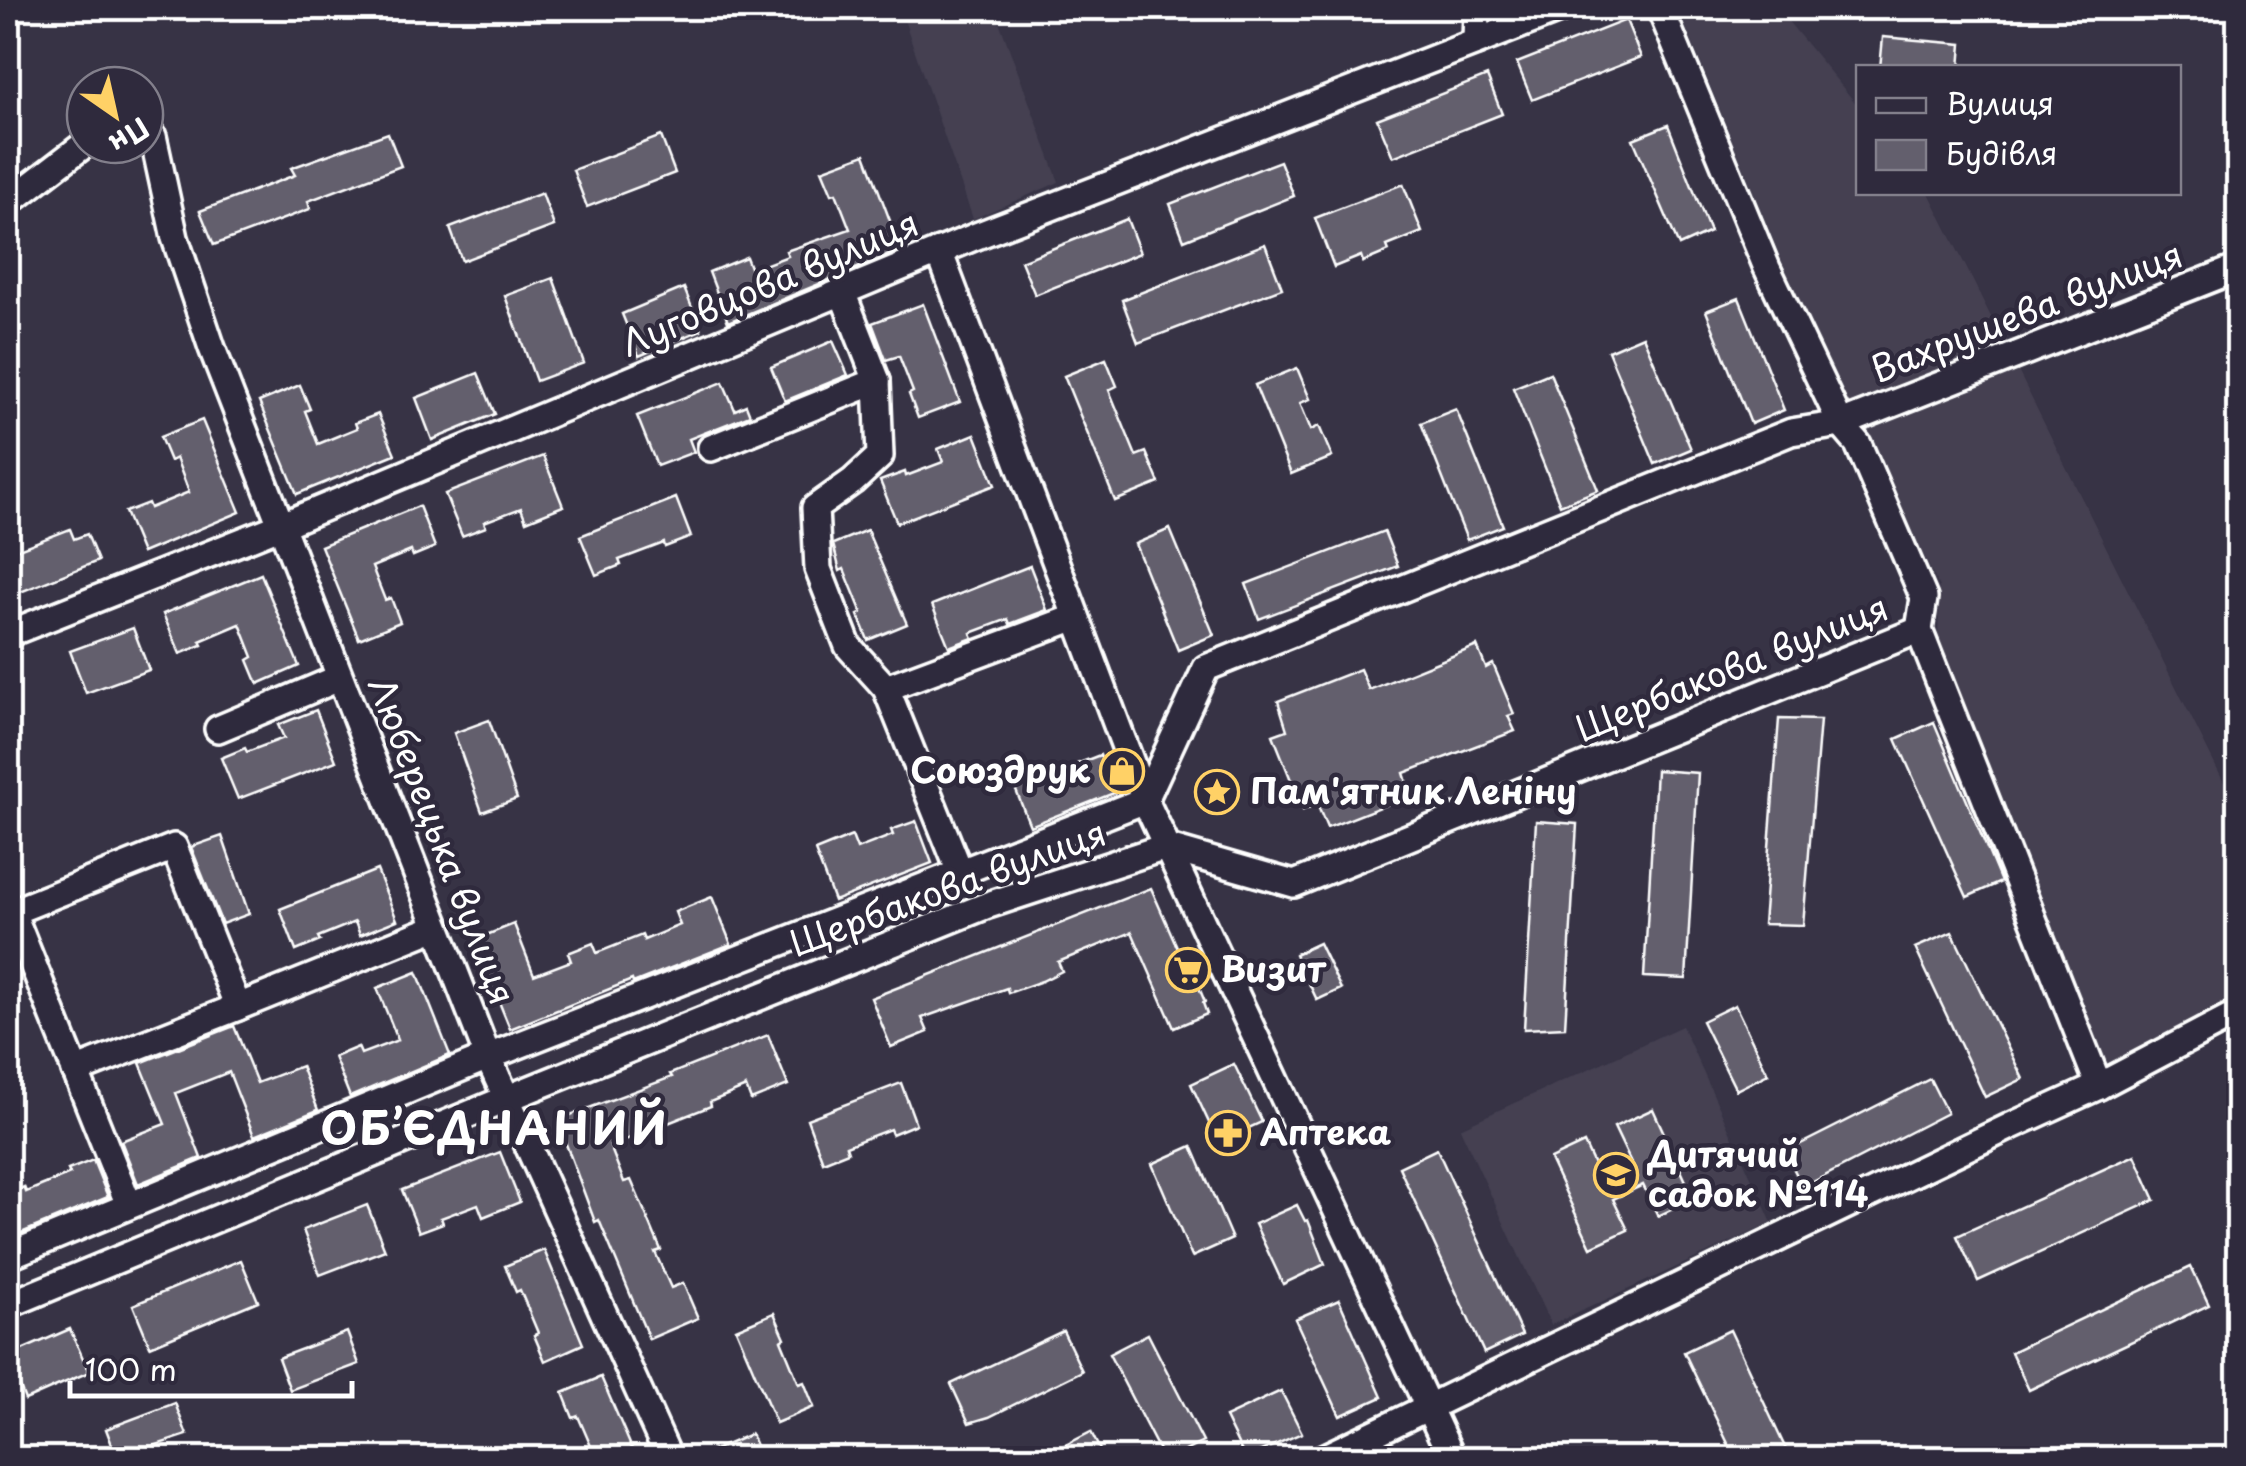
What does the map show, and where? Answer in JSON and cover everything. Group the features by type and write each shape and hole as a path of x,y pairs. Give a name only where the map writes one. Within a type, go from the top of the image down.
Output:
{"street":[{"path":"1476,42 1478,8"},
{"name":"Луговцова вулиця","path":"8,634 280,526 939,252 1564,8"},
{"path":"1660,8 1767,268 1841,424 1858,444 1924,598 1919,630 2099,1086"},
{"path":"8,202 65,159"},
{"name":"Люберецька вулиця","path":"159,165 175,238 212,348 488,1057 669,1458"},
{"path":"939,252 1165,846 1452,1458"},
{"name":"Вахрушева вулиця","path":"1841,424 2238,268"},
{"path":"842,292 877,381 880,456 815,508 818,569 848,646 886,688 960,872"},
{"path":"711,448 877,381"},
{"name":"Щербакова вулиця","path":"8,1256 488,1057 1146,800 1206,668 1791,432 1841,424"},
{"path":"886,688 1076,617"},
{"name":"Щербакова вулиця","path":"8,1304 988,905 1165,846 1294,884 1919,630"},
{"path":"218,729 339,678"},
{"path":"129,1205 12,912 174,847 238,1007"},
{"path":"75,1071 437,927"},
{"path":"1323,1458 2099,1086 2238,1013"}],"shaded area":[{"path":"900,8 994,8 1059,182 973,219"},
{"path":"1678,8 1777,8 1856,104 1856,195 1930,195 2238,811 2238,1005 2102,1071 1938,646 1939,587 1798,300"},
{"name":"Дитячий садок №114","path":"1682,1026 1772,1223 1551,1325 1460,1128"}],"building":[{"path":"1626,20 1641,57 1532,100 1517,63"},
{"path":"1883,37 1962,44 1960,65 1880,65"},
{"path":"1487,76 1502,114 1393,157 1377,119"},
{"path":"1668,125 1710,232 1679,246 1633,139"},
{"path":"388,133 401,166 308,201 310,209 214,245 200,211 295,175 291,168"},
{"path":"661,136 675,173 587,207 573,170"},
{"path":"865,154 901,250 728,322 709,272 746,257 751,270 788,256 786,251 850,229 822,170"},
{"path":"1280,161 1294,196 1184,240 1170,204"},
{"path":"1403,184 1422,232 1387,246 1389,251 1363,262 1361,256 1334,267 1315,218"},
{"path":"542,193 554,226 462,261 450,228"},
{"path":"1127,219 1140,253 1035,295 1021,261"},
{"path":"1265,244 1282,288 1138,343 1122,300"},
{"path":"553,278 584,363 536,381 505,296"},
{"path":"684,288 701,330 639,356 622,314"},
{"path":"1739,298 1784,410 1751,424 1706,311"},
{"path":"923,304 960,402 918,418 899,356 886,360 872,323"},
{"path":"1643,336 1691,449 1655,464 1608,351"},
{"path":"833,341 848,375 785,401 771,367"},
{"path":"1106,359 1117,386 1109,390 1136,456 1146,452 1159,483 1115,501 1064,376"},
{"path":"1297,368 1310,399 1300,403 1311,430 1319,426 1332,457 1291,474 1255,385"},
{"path":"478,373 495,414 432,440 416,398"},
{"path":"1550,373 1598,490 1560,505 1513,388"},
{"path":"723,382 735,410 746,405 750,415 689,439 694,452 657,466 637,416"},
{"path":"300,385 318,444 357,428 355,423 378,414 395,454 297,494 259,402"},
{"path":"1456,409 1503,526 1467,540 1421,423"},
{"path":"202,420 240,512 142,553 125,512 148,503 150,508 189,492 176,458 170,461 160,437"},
{"path":"975,434 995,485 897,523 880,481 943,462 938,449"},
{"path":"543,456 563,506 526,521 521,508 484,522 486,527 462,536 445,494"},
{"path":"676,498 691,537 619,560 621,565 596,575 580,536"},
{"path":"419,506 435,547 413,556 411,551 372,567 385,600 391,598 400,622 359,639 321,546"},
{"path":"70,529 74,539 87,534 98,561 8,597 8,553"},
{"path":"1170,529 1214,635 1178,650 1135,544"},
{"path":"867,530 907,624 868,640 858,615 862,613 844,569 840,571 833,544"},
{"path":"1384,531 1398,566 1259,619 1246,584"},
{"path":"1030,566 1047,610 1010,624 1008,619 971,633 973,638 949,647 932,605"},
{"path":"261,574 299,666 258,684 240,624 180,654 163,614"},
{"path":"133,628 149,670 86,693 70,651"},
{"path":"1477,646 1486,668 1493,664 1514,714 1508,716 1515,731 1404,773 1411,795 1327,828 1317,804 1303,810 1273,735 1287,730 1278,701 1360,669 1369,690"},
{"path":"316,710 336,761 238,799 221,758 284,738 278,725"},
{"path":"1779,719 1820,720 1803,925 1763,924"},
{"path":"489,720 517,799 482,812 454,733"},
{"path":"1934,722 2001,882 1967,897 1896,739"},
{"path":"1100,755 1114,793 1030,826 1015,788"},
{"path":"1656,770 1698,773 1686,979 1644,977"},
{"path":"916,821 932,863 834,901 815,851 852,836 857,849"},
{"path":"1536,821 1577,824 1565,1027 1524,1029"},
{"path":"222,836 249,914 222,924 191,847"},
{"path":"377,870 397,920 360,935 355,922 296,951 280,909"},
{"path":"1151,888 1186,967 1190,966 1207,1014 1174,1028 1132,932 1058,962 1062,971 1042,981 1008,993 1007,988 922,1018 928,1032 891,1047 871,998"},
{"path":"712,897 731,944 510,1029 474,940 514,924 534,975 571,961 568,953 593,943 597,953 680,925 675,912"},
{"path":"1952,932 2023,1079 1985,1097 1915,948"},
{"path":"1319,943 1341,989 1317,1000 1295,954"},
{"path":"417,972 450,1055 350,1097 334,1057 358,1047 361,1054 398,1040 377,988"},
{"path":"1735,1005 1768,1074 1736,1090 1702,1021"},
{"path":"234,1026 257,1083 301,1066 318,1110 254,1136 229,1072 176,1093 201,1158 138,1184 121,1141 165,1124 140,1063"},
{"path":"768,1035 788,1085 751,1100 746,1087 710,1102 711,1106 610,1146 624,1182 631,1180 651,1226 661,1250 655,1252 671,1288 683,1283 698,1318 649,1339 599,1220 595,1222 557,1120 672,1077 670,1074"},
{"path":"1234,1064 1262,1122 1218,1142 1191,1084"},
{"path":"1930,1079 1947,1113 1803,1187 1785,1152"},
{"path":"901,1083 916,1124 892,1134 890,1129 846,1146 848,1152 823,1162 807,1119"},
{"path":"1653,1109 1694,1199 1658,1216 1643,1185 1613,1199 1628,1230 1591,1247 1550,1159 1584,1143 1602,1182 1633,1167 1614,1127"},
{"path":"1192,1146 1232,1239 1192,1257 1152,1164"},
{"path":"1437,1149 1522,1335 1484,1353 1399,1167"},
{"path":"500,1152 520,1202 483,1217 478,1204 441,1218 443,1223 419,1232 402,1190"},
{"path":"2135,1155 2155,1200 1978,1281 1957,1236"},
{"path":"93,1160 108,1197 14,1236 8,1220 8,1194 24,1187 26,1192"},
{"path":"367,1205 385,1250 320,1275 303,1230"},
{"path":"1297,1205 1305,1221 1308,1220 1325,1264 1283,1284 1255,1224"},
{"path":"544,1250 583,1344 545,1361 520,1290 516,1292 505,1266"},
{"path":"241,1260 258,1301 150,1346 133,1305"},
{"path":"2191,1267 2209,1305 2029,1390 2011,1352"},
{"path":"1339,1300 1382,1397 1340,1416 1295,1319"},
{"path":"774,1313 799,1384 804,1382 814,1407 776,1423 736,1329"},
{"path":"70,1329 89,1372 25,1400 8,1356"},
{"path":"1730,1330 1790,1458 1735,1458 1684,1352"},
{"path":"1063,1331 1082,1371 969,1423 951,1384"},
{"path":"347,1332 359,1364 290,1390 278,1358"},
{"path":"1148,1334 1203,1442 1171,1458 1163,1458 1109,1354"},
{"path":"601,1377 636,1458 596,1458 578,1416 573,1418 563,1393"},
{"path":"1281,1391 1302,1433 1245,1458 1225,1417"},
{"path":"175,1403 187,1435 117,1458 106,1429"},
{"path":"1091,1432 1104,1458 1040,1458"},
{"path":"751,1434 761,1458 696,1458"}],"place":[{"name":"Союздрук","path":"1122,771"},
{"name":"Пам'ятник Леніну","path":"1217,792"},
{"name":"Визит","path":"1188,970"},
{"name":"Аптека","path":"1228,1133"},
{"name":"Дитячий садок №114","path":"1616,1175"}],"district":[{"name":"ОБ’ЄДНАНИЙ","path":"495,1129"}]}
